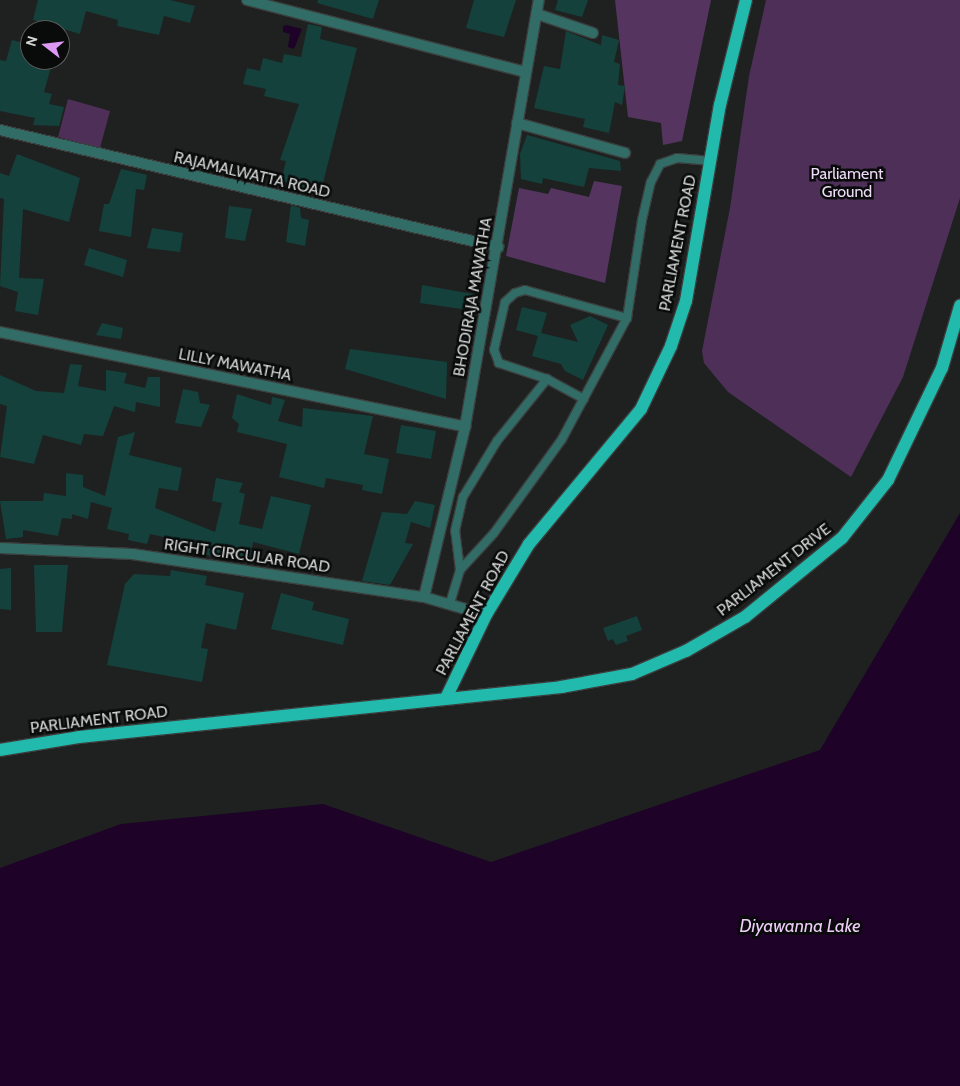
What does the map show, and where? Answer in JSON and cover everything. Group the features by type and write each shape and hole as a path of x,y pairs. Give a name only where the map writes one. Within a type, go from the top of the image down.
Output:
{"main road":[{"name":"PARLIAMENT ROAD","path":"0,750 79,737 446,698 486,616 529,544 641,408 671,346 686,301 736,30 746,0"},
{"name":"PARLIAMENT DRIVE","path":"446,698 561,687 632,674 686,651 745,617 842,538 888,480 942,368 960,306"}],"street":[{"path":"247,0 526,72"},
{"name":"BHODIRAJA MAWATHA","path":"424,597 465,427 498,247 517,123 539,0"},
{"path":"537,14 593,33"},
{"path":"517,123 624,153"},
{"name":"RAJAMALWATTA ROAD","path":"0,130 498,247"},
{"name":"LILLY MAWATHA","path":"0,332 465,427"},
{"name":"RIGHT CIRCULAR ROAD","path":"0,548 132,554 424,597 450,603 486,616"}],"lane":[{"path":"450,603 460,570 499,525 562,440 627,318 642,220 651,182 660,164 677,158 712,160"},
{"path":"584,399 547,379 499,363 494,350 505,302 516,293 525,290 627,318"},
{"path":"460,570 455,531 463,497 497,441 547,379"}],"green space":[{"name":"Parliament Ground","path":"766,0 960,0 960,198 903,377 851,477 728,392 704,363 702,351 730,208 749,76"},
{"path":"68,99 110,111 100,148 58,137"}],"shaded area":[{"path":"615,0 711,0 682,141 663,145 661,123 628,117"},
{"path":"594,181 622,186 605,283 506,256 519,188 548,194 551,188 589,197"}],"water":[{"path":"287,25 302,29 294,49 288,47 290,34 283,32 283,26"},
{"name":"Diyawanna Lake","path":"960,513 960,1086 0,1086 0,868 121,824 323,804 491,862 820,750"}],"building":[{"path":"38,0 170,0 195,6 190,23 164,16 159,35 117,26 118,20 86,11 80,34 70,31 70,20 33,20"},
{"path":"318,0 379,0 373,19 317,3"},
{"path":"474,0 516,0 504,37 466,28"},
{"path":"558,0 588,0 582,17 555,10"},
{"path":"308,24 322,27 320,39 357,48 321,191 306,187 304,194 292,192 295,184 281,181 286,161 280,160 299,104 264,96 266,89 243,84 247,68 260,71 263,58 282,63 284,54 301,57"},
{"path":"566,31 601,45 602,35 619,40 614,62 620,64 618,85 625,86 622,105 615,102 609,133 583,127 585,119 534,108 544,66 560,69"},
{"path":"12,40 20,42 20,70 50,70 44,92 52,94 49,104 64,107 59,126 33,125 35,118 0,111 0,60 6,61"},
{"path":"527,135 620,161 621,171 589,168 584,187 543,178 542,184 521,179 520,154"},
{"path":"17,154 80,178 69,222 23,209 19,278 44,279 38,315 15,311 18,292 0,286 4,199 0,198 0,173 9,176"},
{"path":"121,169 147,175 144,190 136,189 131,237 99,231 104,204 109,204"},
{"path":"291,205 300,208 301,218 309,220 305,246 286,242"},
{"path":"229,206 252,209 245,241 225,238"},
{"path":"152,228 183,233 180,252 147,248"},
{"path":"89,248 127,260 123,277 84,265"},
{"path":"422,285 473,294 468,310 420,303"},
{"path":"522,307 547,313 541,333 578,342 570,325 590,316 608,325 583,380 565,371 561,364 532,356 538,336 516,330"},
{"path":"102,323 123,328 121,339 96,335"},
{"path":"350,349 447,362 446,399 345,369"},
{"path":"70,364 82,365 78,386 106,391 106,370 127,373 124,383 145,388 148,377 160,377 160,407 136,402 135,412 114,406 103,436 84,434 81,445 43,435 34,464 0,457 7,406 0,404 0,375 36,391 64,393"},
{"path":"183,389 198,392 200,403 210,405 201,427 175,423"},
{"path":"237,394 271,405 272,397 285,400 278,421 302,427 303,408 373,416 364,454 389,459 382,494 362,490 363,485 326,478 324,488 279,477 287,444 237,432 239,424 232,418"},
{"path":"401,425 436,431 431,459 396,453"},
{"path":"135,432 129,455 182,468 178,491 159,488 155,508 215,532 222,503 212,501 216,478 243,483 239,492 245,494 239,524 262,529 271,496 311,505 299,554 253,542 250,559 225,553 223,559 203,554 204,546 150,534 147,544 128,540 129,534 107,529 112,508 91,502 88,519 72,514 72,519 62,518 58,536 23,530 23,537 6,539 0,501 43,501 44,493 66,496 66,473 83,475 83,487 105,496 118,437"},
{"path":"415,501 435,505 430,528 411,522 405,543 413,544 390,585 362,581 382,512 407,514"},
{"path":"34,565 68,565 62,632 36,632"},
{"path":"11,568 11,610 0,609 0,569"},
{"path":"171,570 207,576 205,585 244,593 236,630 206,623 201,648 208,649 202,682 107,665 125,584 134,574 170,576"},
{"path":"281,593 314,602 312,610 349,619 343,645 271,629"},
{"path":"637,616 642,630 626,636 628,641 616,645 613,639 608,641 603,628"}]}
